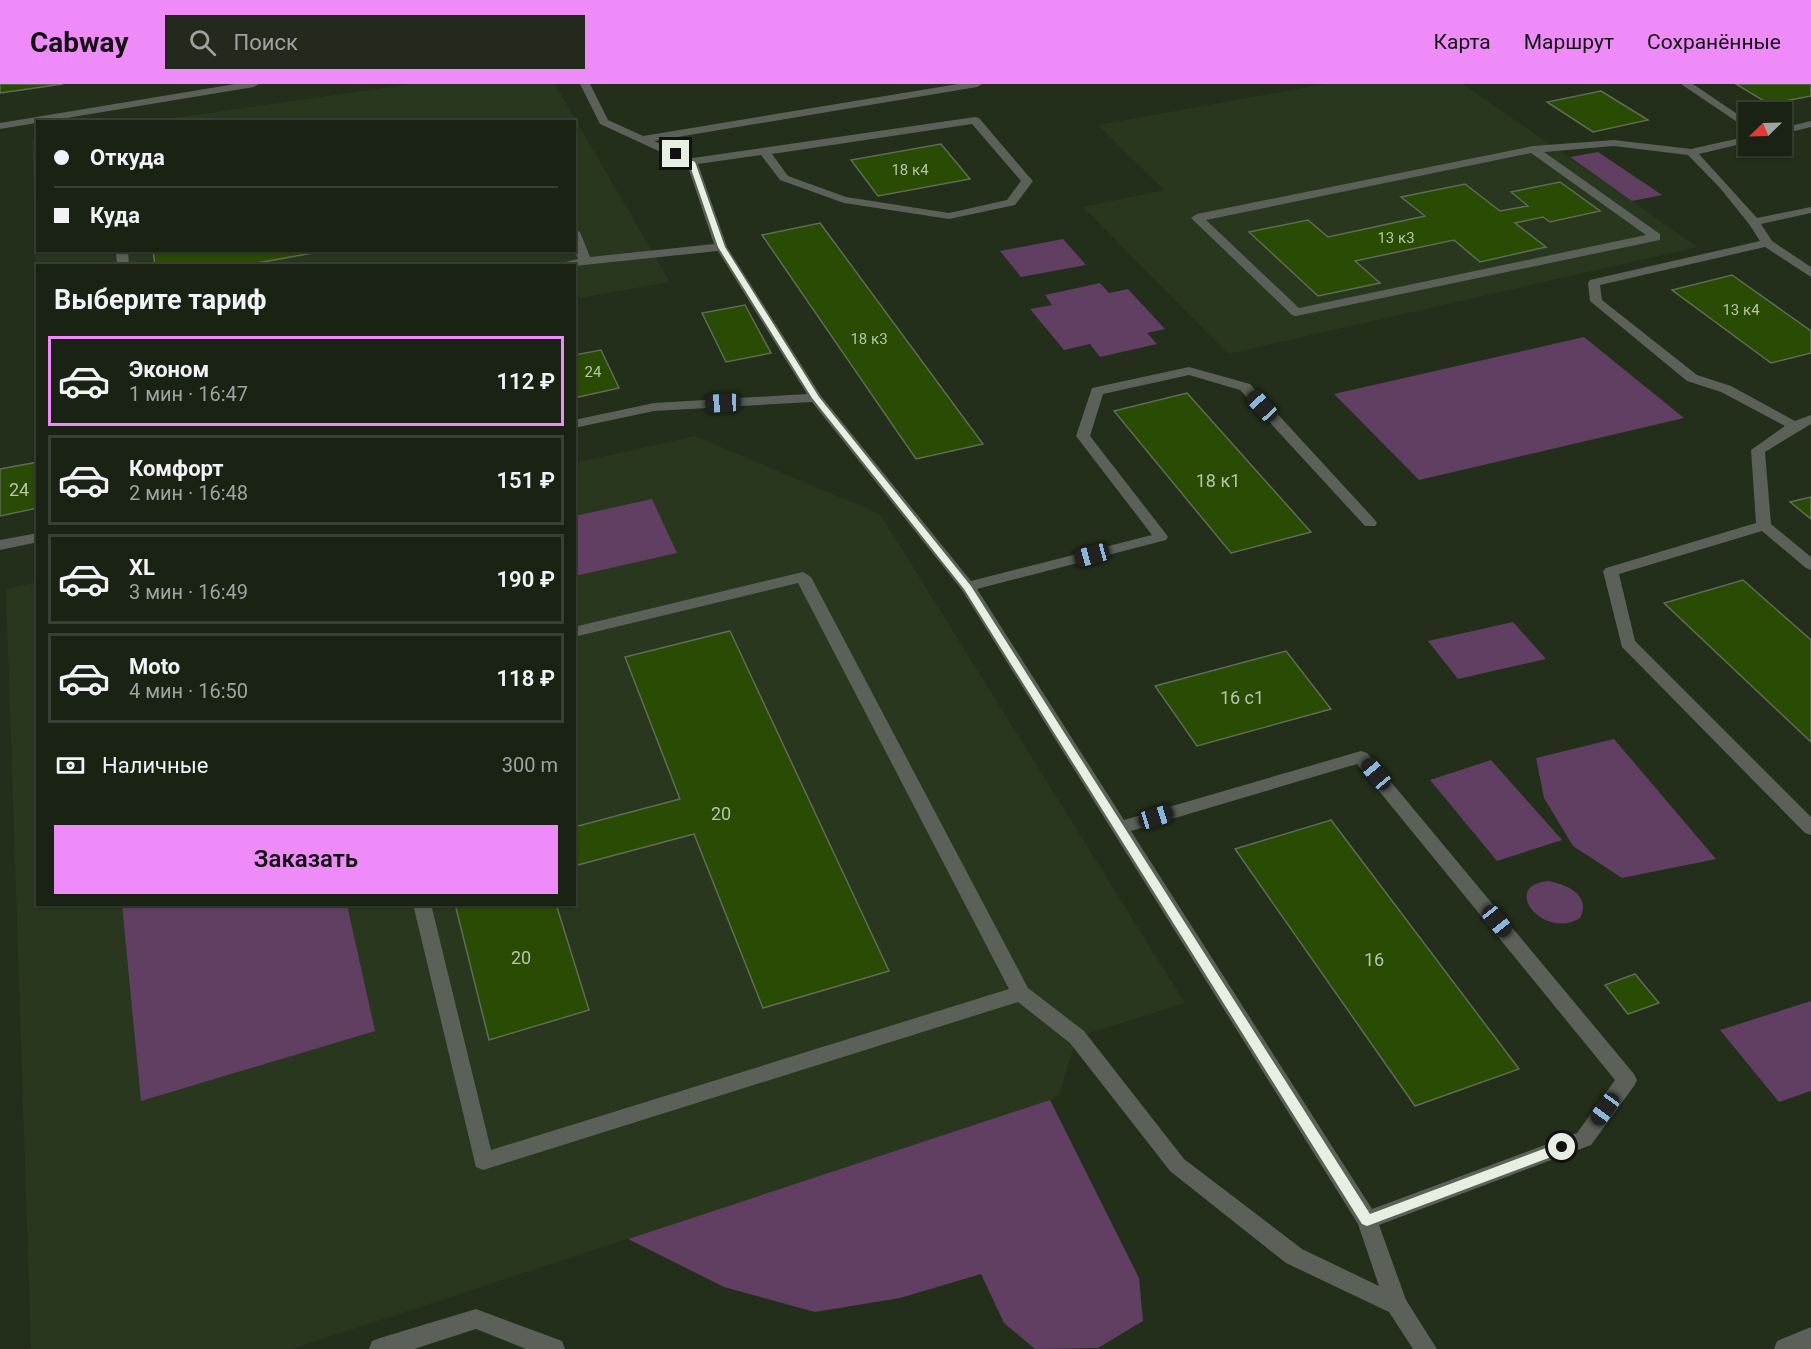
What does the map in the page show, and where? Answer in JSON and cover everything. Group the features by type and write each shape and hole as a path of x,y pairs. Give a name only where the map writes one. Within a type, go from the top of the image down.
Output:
{"street":[{"path":"36,120 254,84"},
{"path":"585,84 604,122 692,162 975,120 1027,182 1011,203 949,216 844,200 784,177 764,152"},
{"path":"642,139 977,84"},
{"path":"1686,84 1738,119"},
{"path":"0,126 36,120"},
{"path":"1792,129 1811,124"},
{"path":"1533,149 1656,237 1296,312 1197,218 1533,149 1614,143 1691,152 1738,141"},
{"path":"1691,152 1724,186 1754,222 1767,243 1811,273"},
{"path":"692,162 721,247 816,398 968,588 1367,1220 1397,1305 1426,1349"},
{"path":"1754,222 1811,210"},
{"path":"576,237 585,260"},
{"path":"1767,243 1594,283 1596,301 1692,378 1726,389 1796,426"},
{"path":"565,264 585,260 721,247"},
{"path":"968,588 1161,537 1083,436 1096,392 1189,371 1245,387 1370,524"},
{"path":"576,424 654,407 816,398"},
{"path":"1811,419 1758,450 1764,525 1811,565"},
{"path":"1764,525 1611,570 1628,643 1811,828"},
{"path":"0,545 36,537"},
{"path":"576,632 803,577 1021,993 1077,1036 1177,1165 1294,1256 1397,1305"},
{"path":"1120,828 1361,757 1627,1080 1584,1139 1367,1220"},
{"path":"422,906 483,1161 1021,993"},
{"path":"380,1349 476,1319 554,1349"},
{"path":"1785,1349 1811,1338"}],"shaded area":[{"path":"412,84 555,84 576,120 160,120"},
{"path":"1325,84 1463,84 1698,247 1228,354 1083,207 1164,190 1098,125"},
{"path":"576,120 670,282 576,299 576,264 36,264 36,283 32,139 36,138 36,252 576,252"},
{"path":"1598,152 1662,195 1632,201 1570,157"},
{"path":"1063,239 1086,265 1021,277 1000,251"},
{"path":"1100,283 1109,293 1128,289 1165,329 1147,333 1157,344 1100,357 1090,344 1064,350 1030,309 1052,305 1045,295"},
{"path":"1584,337 1684,418 1419,480 1334,394"},
{"path":"695,436 880,514 1185,1003 1077,1037 1059,1095 1050,1100 292,1349 31,1349 6,589 36,582 36,906 576,906 576,463"},
{"path":"652,499 677,553 576,576 576,516"},
{"path":"1513,622 1546,659 1458,679 1428,641"},
{"path":"1614,739 1716,859 1622,878 1573,846 1544,798 1536,758"},
{"path":"1491,760 1562,840 1497,861 1430,780"},
{"path":"1548,881 1569,888 1580,897 1583,910 1580,918 1566,923 1553,923 1541,918 1532,910 1527,901 1527,892 1534,885"},
{"path":"122,906 347,906 375,1031 141,1101"},
{"path":"1811,1001 1811,1091 1779,1102 1720,1030"},
{"path":"1050,1100 1139,1278 1143,1321 1098,1348 1035,1349 1004,1323 981,1274 900,1298 815,1312 724,1287 628,1239"}],"building":[{"path":"0,84 63,84 0,93"},
{"path":"1736,84 1811,84 1811,96 1780,102 1766,102"},
{"path":"1601,91 1648,120 1593,132 1547,102"},
{"path":"941,144 970,179 878,196 851,160"},
{"path":"1560,182 1600,211 1550,222 1543,217 1515,223 1546,247 1480,262 1454,240 1355,261 1380,283 1318,296 1249,232 1308,220 1328,237 1425,216 1401,197 1465,184 1500,211 1528,206 1511,192"},
{"path":"820,223 983,444 916,459 762,235"},
{"path":"153,252 319,252 251,264 155,264"},
{"path":"1732,275 1811,331 1811,353 1771,363 1672,290"},
{"path":"745,305 771,353 726,362 702,313"},
{"path":"601,350 619,388 576,398 576,355"},
{"path":"1187,393 1311,532 1231,553 1114,411"},
{"path":"36,462 36,508 0,516 0,469"},
{"path":"1811,497 1811,519 1790,502"},
{"path":"1743,580 1811,640 1811,742 1664,603"},
{"path":"730,631 889,971 763,1008 694,834 576,865 576,826 680,799 625,657"},
{"path":"1286,651 1331,709 1197,746 1155,686"},
{"path":"1331,820 1519,1069 1415,1106 1235,849"},
{"path":"456,906 557,906 589,1010 489,1040"},
{"path":"1635,974 1659,1003 1628,1014 1605,985"}],"route":[{"path":"676,154 692,162 721,247 816,398 968,588 1367,1220 1562,1147"}]}
